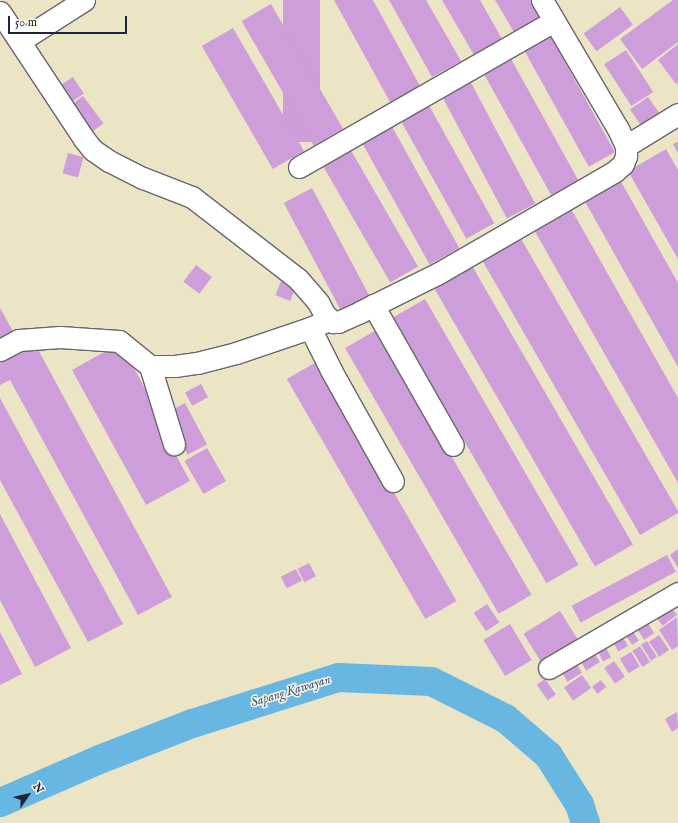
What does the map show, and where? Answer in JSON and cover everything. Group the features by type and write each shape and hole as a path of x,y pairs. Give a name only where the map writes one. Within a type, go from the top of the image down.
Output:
{"lane":[{"path":"20,40 84,0"},
{"path":"150,366 175,366 197,363 236,353 320,324 338,322 437,274 614,172 623,164 626,156 626,146 618,129 542,0"},
{"path":"0,12 20,40 84,139 93,150 109,161 144,178 192,197 298,279 318,302 320,324 332,372 393,481"},
{"path":"299,167 554,21"},
{"path":"626,146 678,114"},
{"path":"373,305 453,445"},
{"path":"0,350 19,340 60,337 119,341 150,366 174,444"},
{"path":"549,668 678,593"}],"building":[{"path":"283,0 320,0 320,142 283,142"},
{"path":"334,0 373,0 420,86 390,102"},
{"path":"389,0 426,0 461,61 432,77"},
{"path":"442,0 480,0 502,39 474,55"},
{"path":"495,0 532,0 541,16 514,32"},
{"path":"673,0 678,0 678,42 642,69 620,39"},
{"path":"271,4 343,129 314,146 242,21"},
{"path":"620,7 633,25 597,51 584,33"},
{"path":"233,28 304,151 273,169 202,46"},
{"path":"550,35 615,152 589,167 524,50"},
{"path":"678,44 678,83 676,84 658,60"},
{"path":"626,50 653,92 631,106 604,64"},
{"path":"510,57 578,180 551,195 483,72"},
{"path":"73,77 84,94 68,104 57,87"},
{"path":"469,79 535,203 507,219 441,94"},
{"path":"83,96 103,123 90,133 69,106"},
{"path":"648,97 659,113 641,125 630,110"},
{"path":"426,100 494,223 466,239 398,116"},
{"path":"390,123 459,248 430,265 360,139"},
{"path":"678,142 678,153 673,144"},
{"path":"349,147 418,267 390,283 321,163"},
{"path":"666,149 678,170 678,259 628,171"},
{"path":"68,153 83,157 78,177 63,173"},
{"path":"619,178 678,283 678,367 583,198"},
{"path":"312,188 369,296 341,311 284,203"},
{"path":"570,207 678,398 678,483 533,228"},
{"path":"520,237 678,511 678,513 640,535 482,260"},
{"path":"471,264 633,545 595,567 433,286"},
{"path":"196,265 212,277 199,294 183,282"},
{"path":"281,281 296,287 290,301 275,295"},
{"path":"425,299 578,565 546,583 393,318"},
{"path":"0,308 15,335 0,343"},
{"path":"378,329 532,595 499,614 345,348"},
{"path":"34,342 172,597 138,615 10,380 0,385 0,360"},
{"path":"120,343 163,421 159,424 190,481 146,505 72,370"},
{"path":"318,361 457,601 425,619 287,379"},
{"path":"201,384 208,397 192,406 185,392"},
{"path":"0,398 123,624 88,642 0,480"},
{"path":"185,403 207,444 188,455 166,413"},
{"path":"207,448 226,481 203,494 184,461"},
{"path":"0,514 71,648 35,667 0,600"},
{"path":"678,549 678,568 670,555"},
{"path":"667,555 676,572 581,622 572,606"},
{"path":"309,563 316,576 305,582 298,569"},
{"path":"296,569 302,581 287,588 281,577"},
{"path":"668,603 677,615 663,626 654,614"},
{"path":"487,604 499,622 486,631 474,613"},
{"path":"560,611 579,642 543,664 524,634"},
{"path":"677,617 678,646 672,650 659,630"},
{"path":"645,619 654,633 644,640 635,626"},
{"path":"510,624 532,660 505,676 483,640"},
{"path":"631,629 639,641 632,645 624,633"},
{"path":"0,632 22,674 0,685"},
{"path":"620,633 628,646 619,652 611,639"},
{"path":"659,635 669,650 659,657 649,642"},
{"path":"647,641 657,657 651,661 641,645"},
{"path":"604,644 611,657 603,661 596,648"},
{"path":"640,646 650,662 642,667 632,651"},
{"path":"593,651 600,662 586,671 579,659"},
{"path":"631,652 640,667 629,673 620,659"},
{"path":"574,660 582,673 568,682 560,669"},
{"path":"614,661 625,677 615,683 604,668"},
{"path":"582,675 591,688 573,701 564,688"},
{"path":"545,679 556,695 548,700 537,685"},
{"path":"601,680 606,687 597,694 592,686"},
{"path":"677,712 678,728 672,732 665,719"}],"waterway":[{"name":"Sapang Kawayan","path":"0,802 99,759 192,723 338,677 431,681 505,718 548,755 579,804 585,823"}]}
